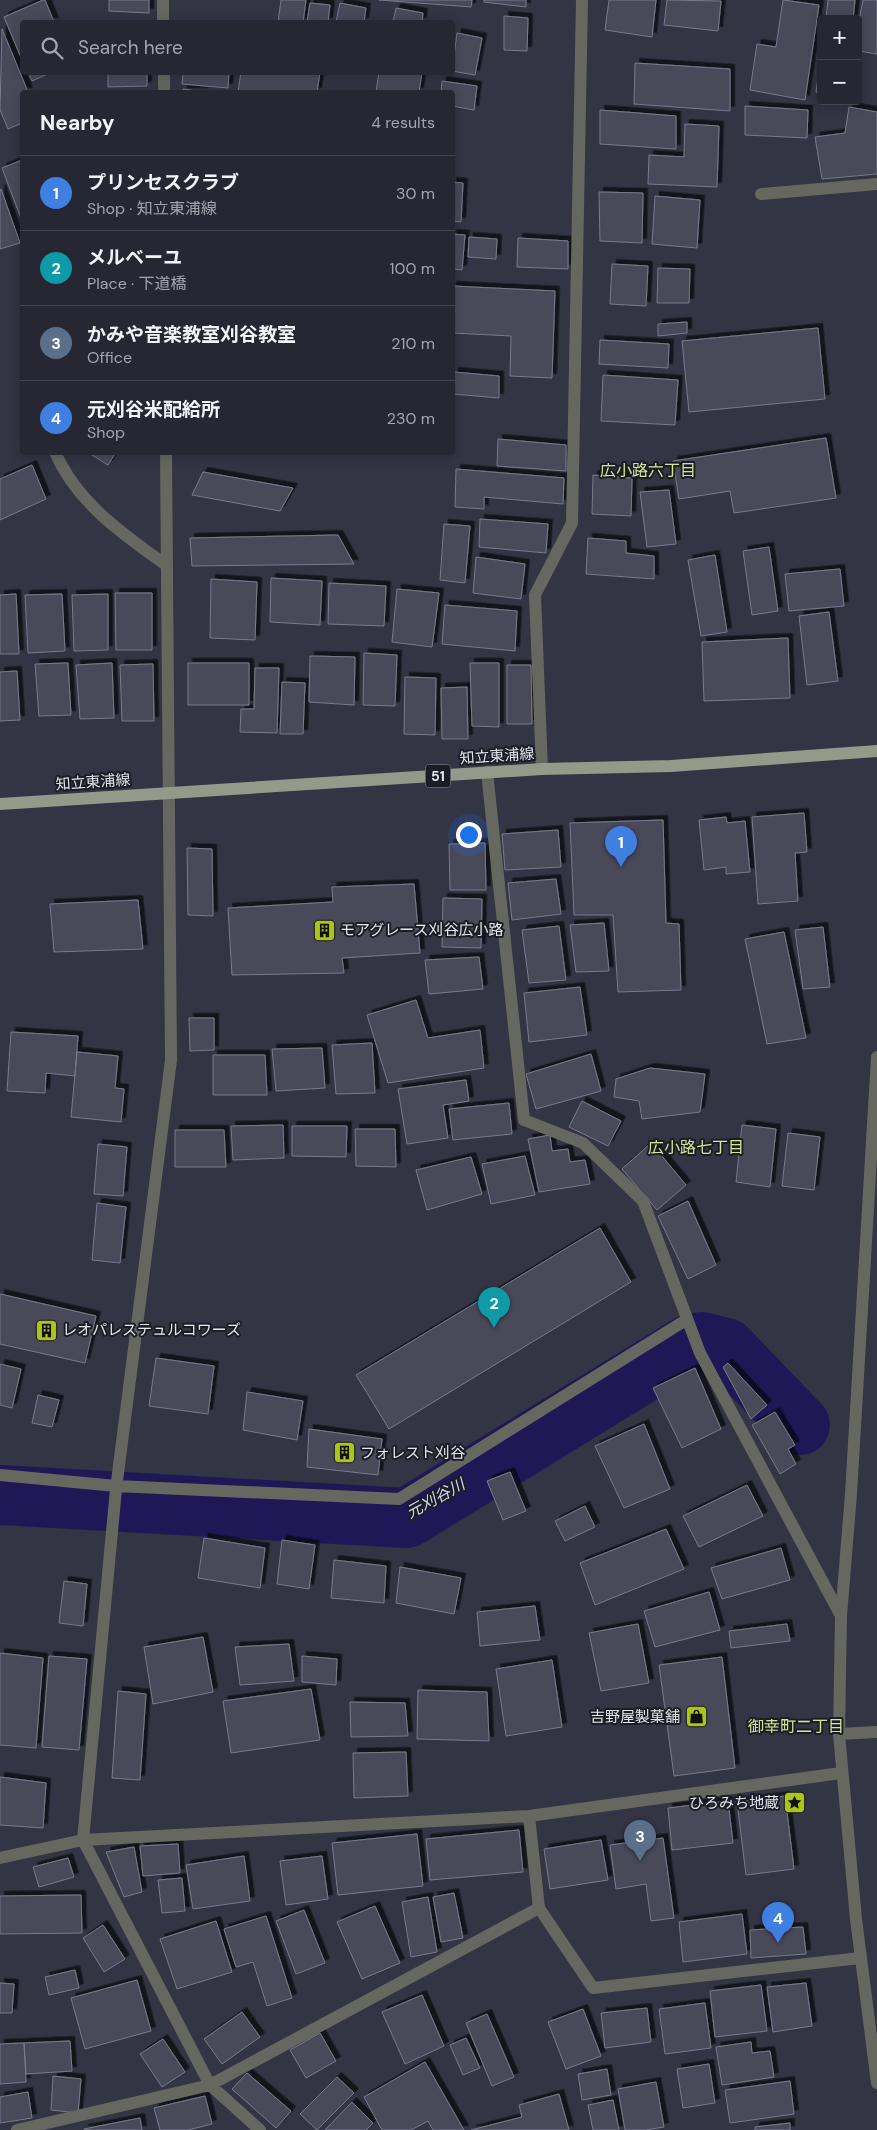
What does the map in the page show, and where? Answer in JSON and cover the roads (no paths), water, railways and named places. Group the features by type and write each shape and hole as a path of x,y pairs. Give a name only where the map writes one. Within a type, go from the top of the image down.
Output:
{"main road":[{"name":"知立東浦線","path":"0,804 487,772 671,766 877,751"}],"street":[{"path":"163,0 163,20"},
{"path":"542,769 535,595 572,523 582,0"},
{"path":"164,75 164,90"},
{"path":"760,194 877,184"},
{"path":"56,455 64,474 108,523 166,565"},
{"path":"166,455 171,1060 112,1520 83,1840 210,2085 260,2130"},
{"path":"487,772 524,1120 583,1143 643,1201 700,1353 840,1616"},
{"path":"877,1057 851,1494 840,1616 839,1734 841,1773 860,1958 877,2083"},
{"path":"0,1476 116,1488 399,1499 688,1325"},
{"path":"839,1734 877,1732"},
{"path":"0,1858 83,1840 529,1816 841,1773"},
{"path":"529,1816 539,1908 592,1988 860,1958"},
{"path":"17,2130 210,2085 539,1908"}],"waterway":[{"name":"元刈谷川","path":"0,1495 407,1518 690,1344 702,1342 726,1348 800,1425"}],"place":[{"name":"プリンセスクラブ","path":"621,867"},
{"name":"モアグレース刈谷広小路","path":"324,930"},
{"name":"メルベーユ","path":"494,1328"},
{"name":"レオパレステュルコワーズ","path":"46,1330"},
{"name":"フォレスト刈谷","path":"344,1453"},
{"name":"吉野屋製菓舗","path":"696,1717"},
{"name":"ひろみち地蔵","path":"795,1803"},
{"name":"かみや音楽教室刈谷教室","path":"640,1861"},
{"name":"元刈谷米配給所","path":"778,1943"}],"district":[{"name":"広小路六丁目","path":"648,470"},
{"name":"広小路七丁目","path":"696,1147"},
{"name":"御幸町二丁目","path":"796,1726"}]}
